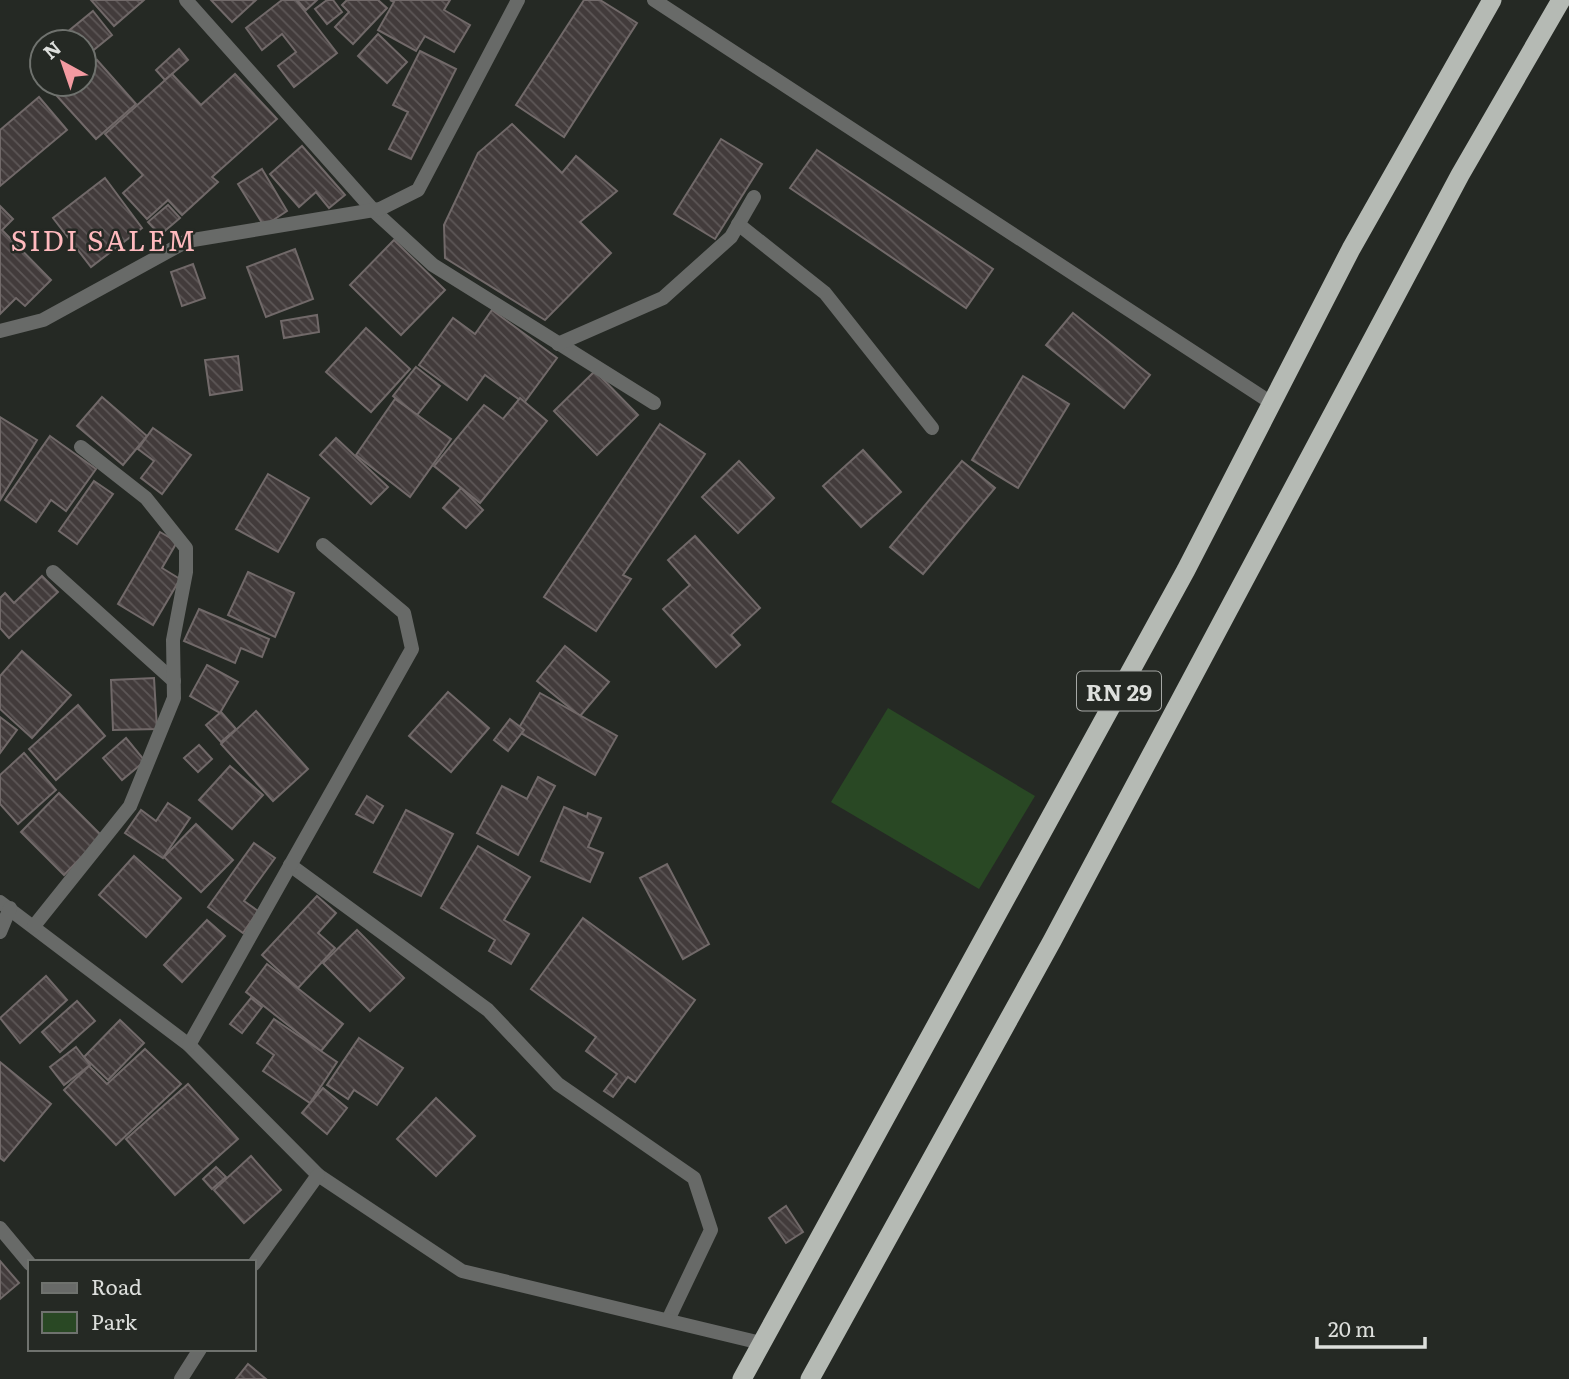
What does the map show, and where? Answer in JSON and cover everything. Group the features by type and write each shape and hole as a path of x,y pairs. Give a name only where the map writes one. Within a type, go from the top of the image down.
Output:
{"highway":[{"name":"RN 29","path":"742,1379 1186,570 1351,249 1492,0"},
{"name":"RN 29","path":"810,1379 1052,941 1434,222 1561,0"}],"street":[{"path":"186,0 374,211 433,265 654,403"},
{"path":"0,331 43,320 187,241 374,211 418,190 518,0"},
{"path":"654,0 1270,402"},
{"path":"558,344 663,298 731,237 754,197"},
{"path":"738,224 825,293 932,428"},
{"path":"34,926 130,806 174,698 173,640 187,572 186,548 146,498 81,447"},
{"path":"189,1045 412,649 404,613 323,545"},
{"path":"52,572 174,681"},
{"path":"290,865 488,1010 558,1084 694,1178 710,1230 668,1320"},
{"path":"0,932 5,905 189,1045 318,1175 462,1271 761,1343"},
{"path":"256,1261 318,1175"},
{"path":"0,1228 28,1262"},
{"path":"181,1379 199,1351"}],"green space":[{"path":"888,708 1035,796 979,889 831,802"}],"building":[{"path":"91,0 144,0 114,26"},
{"path":"211,0 256,0 232,22"},
{"path":"282,0 296,0 337,53 294,87 278,66 296,52 282,34 262,50 246,28"},
{"path":"297,0 317,0 306,10"},
{"path":"327,0 333,0 342,12 327,24 315,9"},
{"path":"347,0 378,0 387,8 353,44 335,27 349,12 342,5"},
{"path":"390,0 450,0 444,10 470,25 454,52 425,36 416,51 378,30 394,2"},
{"path":"584,0 600,0 637,23 564,137 516,105"},
{"path":"93,11 112,35 98,46 98,28 72,28"},
{"path":"378,34 407,62 387,83 358,56"},
{"path":"179,49 188,60 165,80 156,70"},
{"path":"420,51 456,69 411,159 389,149 408,112 393,105"},
{"path":"98,61 136,104 96,139 59,98 98,98"},
{"path":"172,74 201,105 235,74 277,119 212,177 218,182 182,215 168,200 147,219 123,193 143,175 105,134"},
{"path":"40,98 67,130 0,186 0,130"},
{"path":"512,124 562,173 576,156 617,191 580,222 611,253 545,320 445,258 444,225 478,153"},
{"path":"721,139 762,164 715,239 674,214"},
{"path":"302,146 345,195 329,208 316,192 299,207 270,174"},
{"path":"817,150 993,269 966,308 790,188"},
{"path":"262,169 287,211 264,226 238,184"},
{"path":"105,178 142,228 91,267 53,218"},
{"path":"168,205 180,218 160,235 148,222"},
{"path":"0,206 13,219 2,230 51,280 25,306 16,298 0,314"},
{"path":"394,240 445,290 401,335 350,285"},
{"path":"295,249 313,299 266,317 247,267"},
{"path":"193,264 205,298 182,306 171,272"},
{"path":"492,310 557,358 524,403 485,375 467,400 419,365 453,318 475,334"},
{"path":"1073,313 1150,375 1124,408 1046,345"},
{"path":"317,315 319,332 284,338 281,321"},
{"path":"366,328 410,369 371,412 326,372"},
{"path":"238,356 242,390 210,395 205,360"},
{"path":"416,367 440,386 417,415 393,396"},
{"path":"595,371 638,415 597,455 554,411"},
{"path":"1023,376 1069,404 1018,488 972,460"},
{"path":"102,397 147,436 123,465 77,426"},
{"path":"520,398 547,421 480,503 434,466 484,405 503,419"},
{"path":"395,399 451,439 410,497 356,455"},
{"path":"0,417 37,440 0,500"},
{"path":"660,424 705,454 623,575 631,579 596,631 544,597"},
{"path":"153,428 191,455 162,494 141,478 154,461 138,449"},
{"path":"50,436 96,469 66,511 51,500 36,522 5,500"},
{"path":"336,438 388,487 371,504 320,455"},
{"path":"863,450 901,492 861,527 823,486"},
{"path":"739,461 774,498 738,533 702,497"},
{"path":"962,461 995,488 923,574 890,547"},
{"path":"268,474 309,498 278,552 236,529"},
{"path":"94,481 113,494 77,544 59,531"},
{"path":"461,488 483,510 466,528 443,508"},
{"path":"160,532 177,542 162,568 180,579 153,625 118,604"},
{"path":"695,536 760,608 731,635 740,645 716,667 663,609 690,585 668,560"},
{"path":"248,572 294,593 275,637 228,615"},
{"path":"42,576 58,592 9,638 0,628 0,598 5,593 14,603"},
{"path":"199,609 269,639 262,657 241,648 235,663 184,641"},
{"path":"565,646 609,682 580,716 537,681"},
{"path":"22,651 71,695 32,738 0,709 0,676"},
{"path":"207,665 238,682 220,713 190,696"},
{"path":"154,678 157,729 113,730 111,680"},
{"path":"448,692 489,728 451,772 409,736"},
{"path":"540,693 617,736 595,775 517,731"},
{"path":"78,705 105,736 56,780 29,749"},
{"path":"256,711 308,769 273,801 221,744"},
{"path":"221,712 236,729 221,742 206,725"},
{"path":"0,717 17,730 0,753"},
{"path":"510,719 524,730 508,751 494,740"},
{"path":"126,738 145,761 122,780 103,758"},
{"path":"199,745 212,759 198,772 184,758"},
{"path":"24,753 56,790 18,824 0,804 0,775"},
{"path":"230,766 263,795 232,829 199,800"},
{"path":"538,777 555,786 518,855 477,833 502,786 527,799"},
{"path":"59,793 102,836 64,875 21,832"},
{"path":"367,796 383,806 373,823 356,814"},
{"path":"168,803 190,818 163,858 125,833 141,810 156,821"},
{"path":"564,807 587,817 588,813 601,818 588,847 603,853 590,882 541,861"},
{"path":"406,810 453,834 421,896 374,872"},
{"path":"196,824 233,860 201,892 164,857"},
{"path":"254,843 275,858 244,901 258,911 243,933 208,907"},
{"path":"478,846 530,877 504,920 529,934 511,964 489,951 495,940 441,908"},
{"path":"134,856 181,898 146,937 99,895"},
{"path":"667,864 709,944 683,959 640,878"},
{"path":"317,896 336,913 318,933 335,948 298,988 262,955"},
{"path":"583,918 695,1000 635,1082 628,1077 613,1097 604,1091 617,1074 586,1051 596,1037 531,989"},
{"path":"207,920 225,936 182,982 164,965"},
{"path":"357,930 404,978 370,1011 323,963"},
{"path":"267,964 343,1024 321,1051 246,992"},
{"path":"46,976 67,1000 20,1043 0,1018"},
{"path":"251,998 262,1007 242,1033 230,1024"},
{"path":"77,1001 95,1021 60,1052 42,1032"},
{"path":"274,1019 337,1062 310,1103 263,1071 274,1055 257,1043"},
{"path":"120,1020 144,1043 108,1080 84,1057"},
{"path":"359,1038 403,1068 377,1105 354,1090 348,1099 327,1085"},
{"path":"76,1047 90,1065 64,1085 50,1067"},
{"path":"145,1049 181,1084 116,1145 64,1090 89,1066 107,1084"},
{"path":"0,1062 51,1104 4,1161 0,1158"},
{"path":"188,1084 238,1139 175,1195 126,1139"},
{"path":"323,1088 347,1108 327,1134 302,1113"},
{"path":"436,1098 475,1136 436,1176 397,1139"},
{"path":"251,1156 281,1190 244,1223 214,1190"},
{"path":"216,1167 226,1177 212,1189 203,1179"},
{"path":"786,1206 803,1232 786,1243 769,1218"},
{"path":"0,1261 19,1283 0,1299"},
{"path":"248,1364 266,1379 236,1379"}],"district":[{"name":"SIDI SALEM","path":"104,239"}]}
